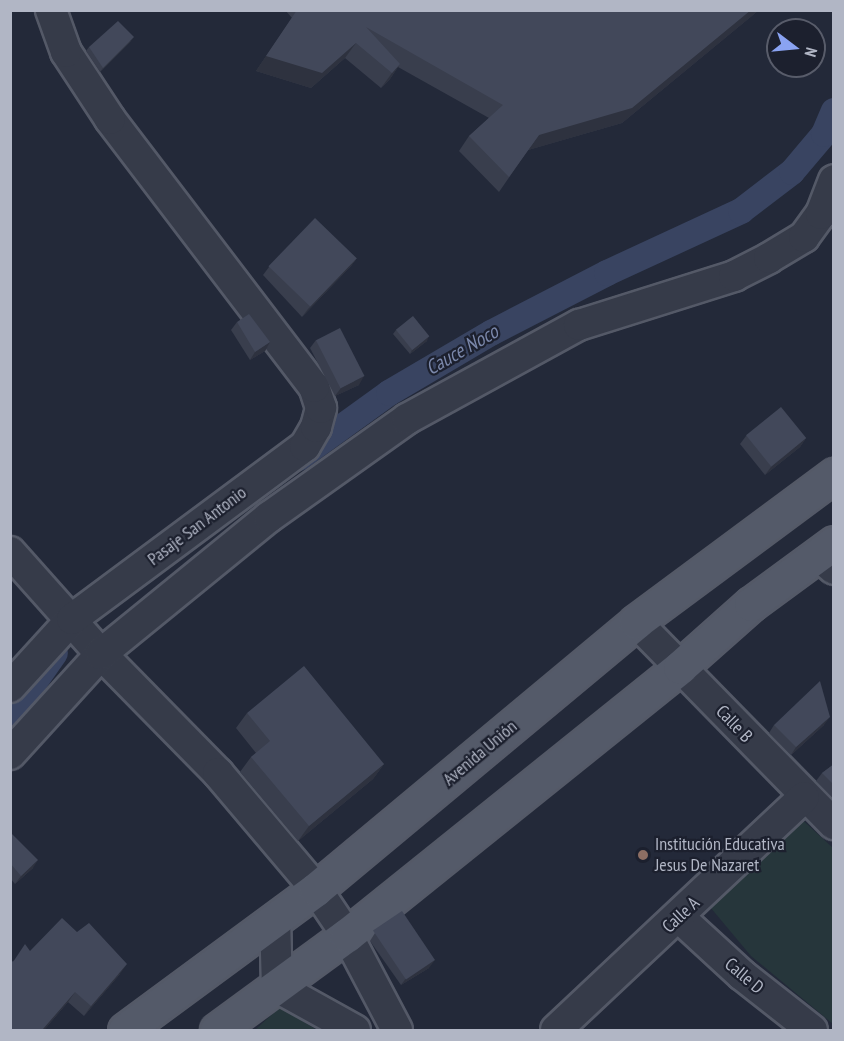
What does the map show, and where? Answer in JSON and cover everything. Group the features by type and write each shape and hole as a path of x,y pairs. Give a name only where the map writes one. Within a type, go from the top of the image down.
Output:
{"main road":[{"name":"Avenida Unión","path":"125,1030 316,889 636,622 834,475"},
{"path":"217,1030 348,935 680,667 751,604 828,556"}],"street":[{"name":"Pasaje San Antonio","path":"10,687 72,619 305,446 316,427 321,408 314,387 110,119 66,52 51,10"},
{"path":"10,754 101,654 269,517 407,419 579,325 734,276 804,237 821,214 834,180"},
{"path":"10,552 101,654 219,773 316,889 348,935 397,1030"},
{"name":"Calle B","path":"636,622 804,797 834,824"},
{"name":"Calle A","path":"556,1030 680,918 804,797"},
{"name":"Calle D","path":"680,918 742,975 812,1030"},
{"path":"275,919 277,987 355,1030"}],"shaded area":[{"path":"796,814 833,848 833,1024 751,956 705,901"},
{"path":"280,1007 317,1030 255,1030"}],"building":[{"path":"297,10 751,10 632,108 539,135 509,177 469,136 503,105 366,27 400,64 392,73 356,43 322,73 266,56"},
{"path":"118,21 134,37 103,68 89,47"},
{"path":"315,218 357,258 310,306 268,266"},
{"path":"249,314 270,342 255,352 237,322"},
{"path":"413,316 429,336 412,350 396,330"},
{"path":"340,328 365,376 340,388 316,340"},
{"path":"781,407 806,438 771,466 746,435"},
{"path":"304,666 384,764 309,826 251,757 270,741 247,713"},
{"path":"820,681 830,717 796,747 774,725"},
{"path":"834,764 834,785 822,773"},
{"path":"10,832 38,860 21,876 10,863"},
{"path":"402,911 435,960 406,979 373,931"},
{"path":"62,918 77,932 89,923 127,964 91,1006 75,992 42,1030 10,1030 10,958 13,962 25,944 30,951"}],"waterway":[{"name":"Cauce Noco","path":"299,458 389,393 491,333 607,273 741,211 792,172 824,134 834,111"},
{"name":"Cauce Noco","path":"10,717 55,653"}],"place":[{"name":"Institución Educativa Jesus De Nazaret","path":"643,855"}]}
